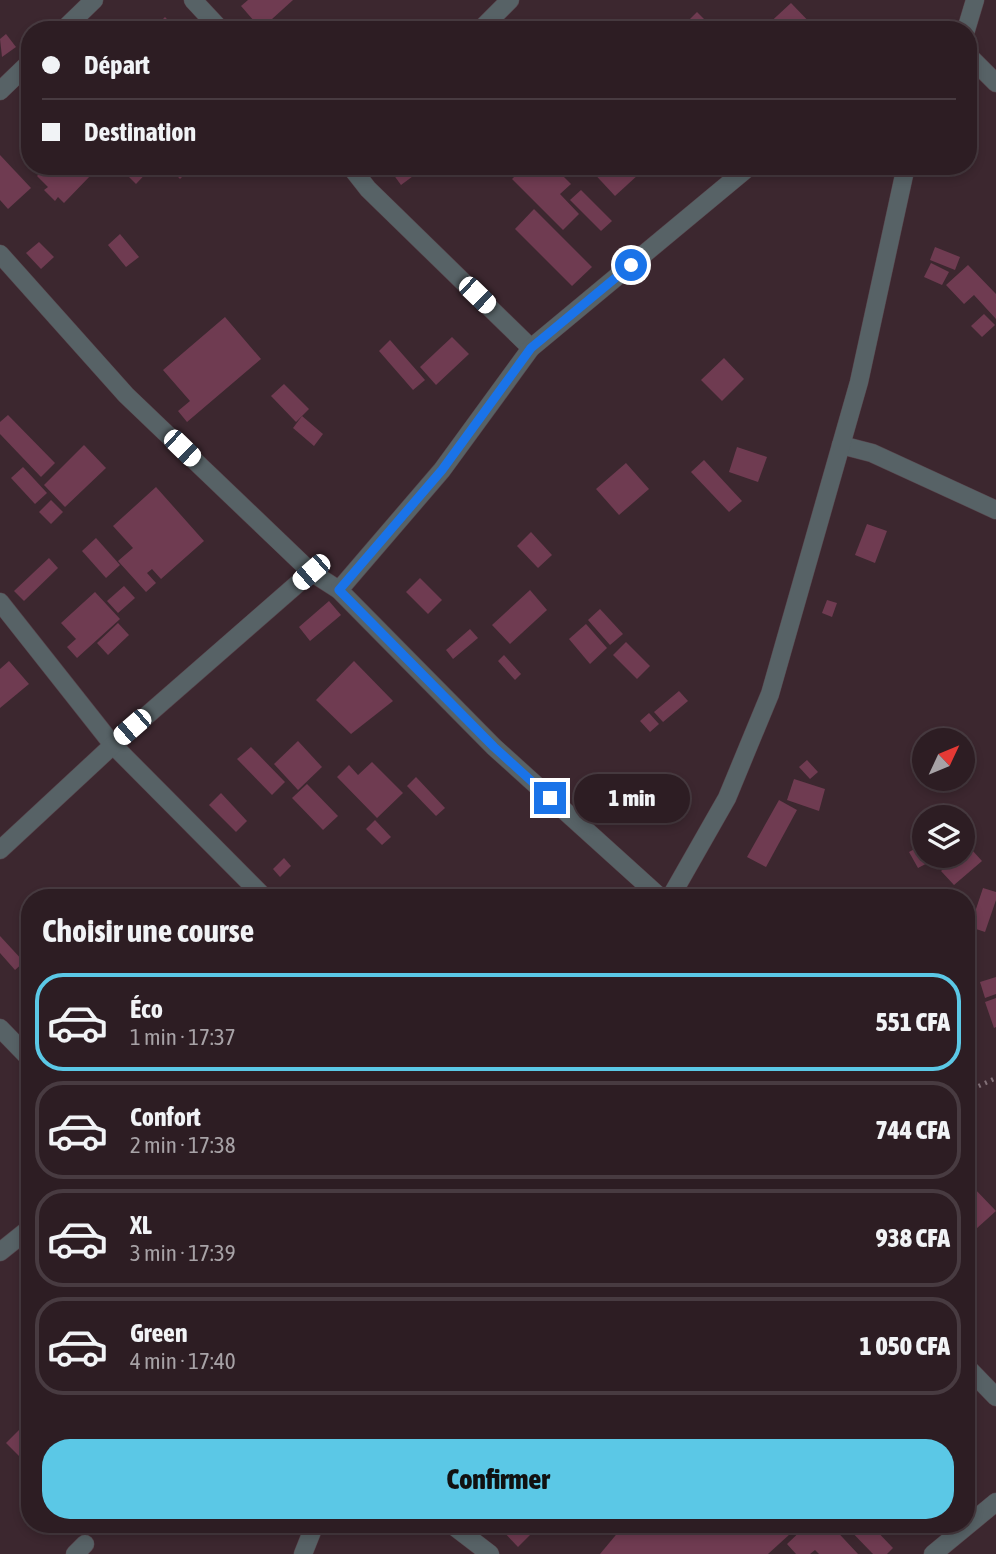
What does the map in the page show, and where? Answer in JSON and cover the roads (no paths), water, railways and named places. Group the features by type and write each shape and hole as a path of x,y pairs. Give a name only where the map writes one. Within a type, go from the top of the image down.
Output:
{"street":[{"path":"72,21 94,0"},
{"path":"192,0 212,21"},
{"path":"489,21 510,0"},
{"path":"969,21 975,0"},
{"path":"977,64 996,83"},
{"path":"0,91 21,71"},
{"path":"357,175 531,348"},
{"path":"339,590 442,470 531,348 739,175"},
{"path":"675,889 727,798 771,694 859,382 904,175"},
{"path":"0,254 126,395 311,572 339,590 494,747 651,889"},
{"path":"841,445 872,453 996,510"},
{"path":"0,850 113,745 311,572"},
{"path":"0,602 113,745 255,889"},
{"path":"0,1028 21,1050"},
{"path":"0,1252 21,1235"},
{"path":"975,1375 996,1397"},
{"path":"975,1519 996,1502"},
{"path":"303,1554 311,1533"},
{"path":"463,1533 490,1554"},
{"path":"933,1554 958,1533"}]}
